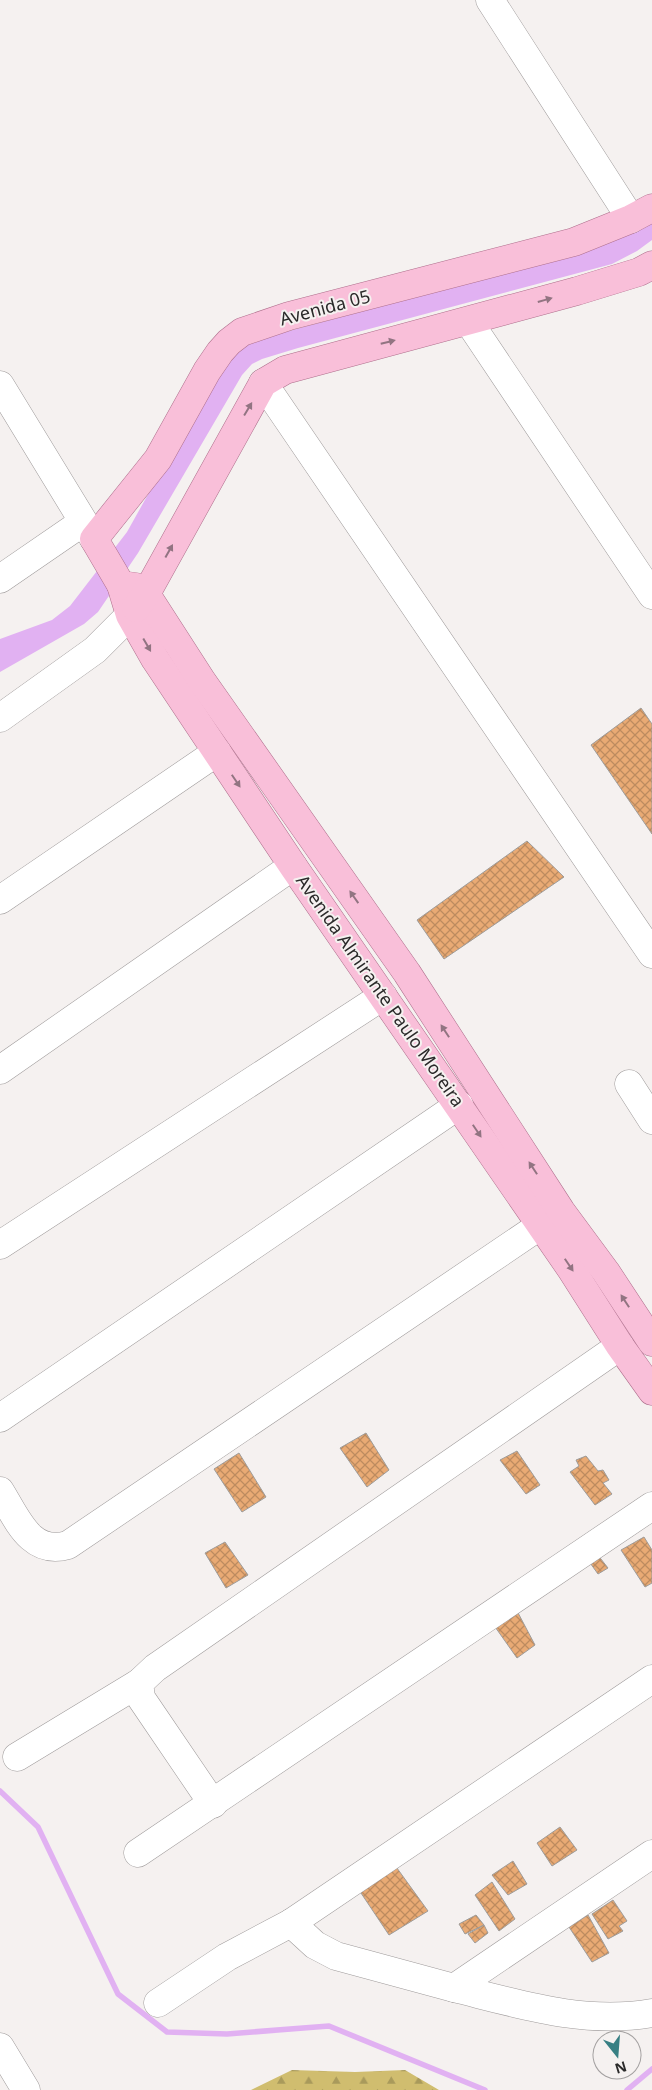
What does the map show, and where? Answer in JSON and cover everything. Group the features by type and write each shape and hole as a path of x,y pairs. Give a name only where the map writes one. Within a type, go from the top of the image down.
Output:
{"main road":[{"name":"Avenida 05","path":"92,538 158,459 207,371 220,352 242,332 289,316 574,242 642,214"},
{"path":"138,604 263,383 285,370 469,322 639,272 652,265"},
{"path":"92,538 120,583 136,587 138,604"},
{"name":"Avenida Almirante Paulo Moreira","path":"138,604 155,659 293,866 572,1269 620,1346 652,1392"},
{"name":"Avenida Almirante Paulo Moreira","path":"138,604 202,681 407,973 561,1211 606,1272 652,1342"}],"street":[{"path":"490,0 642,214"},
{"path":"469,322 652,595"},
{"path":"263,383 652,954"},
{"path":"0,385 92,538 0,579"},
{"path":"0,718 95,650 138,604"},
{"path":"0,900 217,752"},
{"path":"0,1070 293,866"},
{"path":"0,1245 382,996"},
{"path":"629,1084 652,1120"},
{"path":"0,1418 460,1106"},
{"path":"0,1491 29,1537 42,1546 55,1548 68,1545 541,1225"},
{"path":"17,1757 139,1683 155,1668 620,1346"},
{"path":"138,1853 214,1804 652,1506"},
{"path":"158,2003 227,1957 291,1922 652,1679"},
{"path":"139,1683 141,1698 214,1804"},
{"path":"454,1988 652,1854"},
{"path":"291,1922 316,1945 336,1956 454,1988 558,2013 608,2018 652,2013"},
{"path":"0,2048 26,2090"}],"green space":[{"path":"292,2070 355,2072 405,2070 439,2090 251,2090"}],"shaded area":[{"path":"652,219 652,240 637,251 612,264 298,348 252,364 242,375 138,553 98,612 84,624 0,672 0,639 52,620 70,606 127,532 217,371 248,342 592,249 630,234"}],"building":[{"path":"641,708 652,724 652,834 591,745"},
{"path":"527,841 564,877 444,959 417,920"},
{"path":"366,1433 389,1470 367,1487 340,1448"},
{"path":"517,1451 540,1485 526,1494 500,1460"},
{"path":"239,1453 266,1497 242,1512 214,1469"},
{"path":"586,1456 598,1471 603,1470 609,1480 603,1483 612,1494 595,1505 570,1472 579,1466 576,1460"},
{"path":"644,1537 652,1550 652,1583 645,1587 621,1550"},
{"path":"225,1542 248,1575 226,1588 205,1553"},
{"path":"597,1554 608,1568 598,1574 588,1560"},
{"path":"516,1609 535,1645 517,1658 493,1624"},
{"path":"560,1827 577,1850 552,1866 537,1843"},
{"path":"513,1861 527,1884 508,1895 492,1875"},
{"path":"394,1864 428,1911 389,1935 357,1887"},
{"path":"492,1882 515,1919 499,1931 475,1895"},
{"path":"613,1900 627,1921 619,1926 623,1931 608,1939 592,1914"},
{"path":"476,1915 484,1925 465,1934 459,1924"},
{"path":"588,1915 609,1953 592,1962 569,1927"},
{"path":"484,1925 488,1933 475,1943 468,1934"}],"waterway":[{"path":"0,1791 38,1827 118,1994 167,2032 227,2034 329,2026 485,2090"},
{"path":"627,2090 652,2069"}]}
